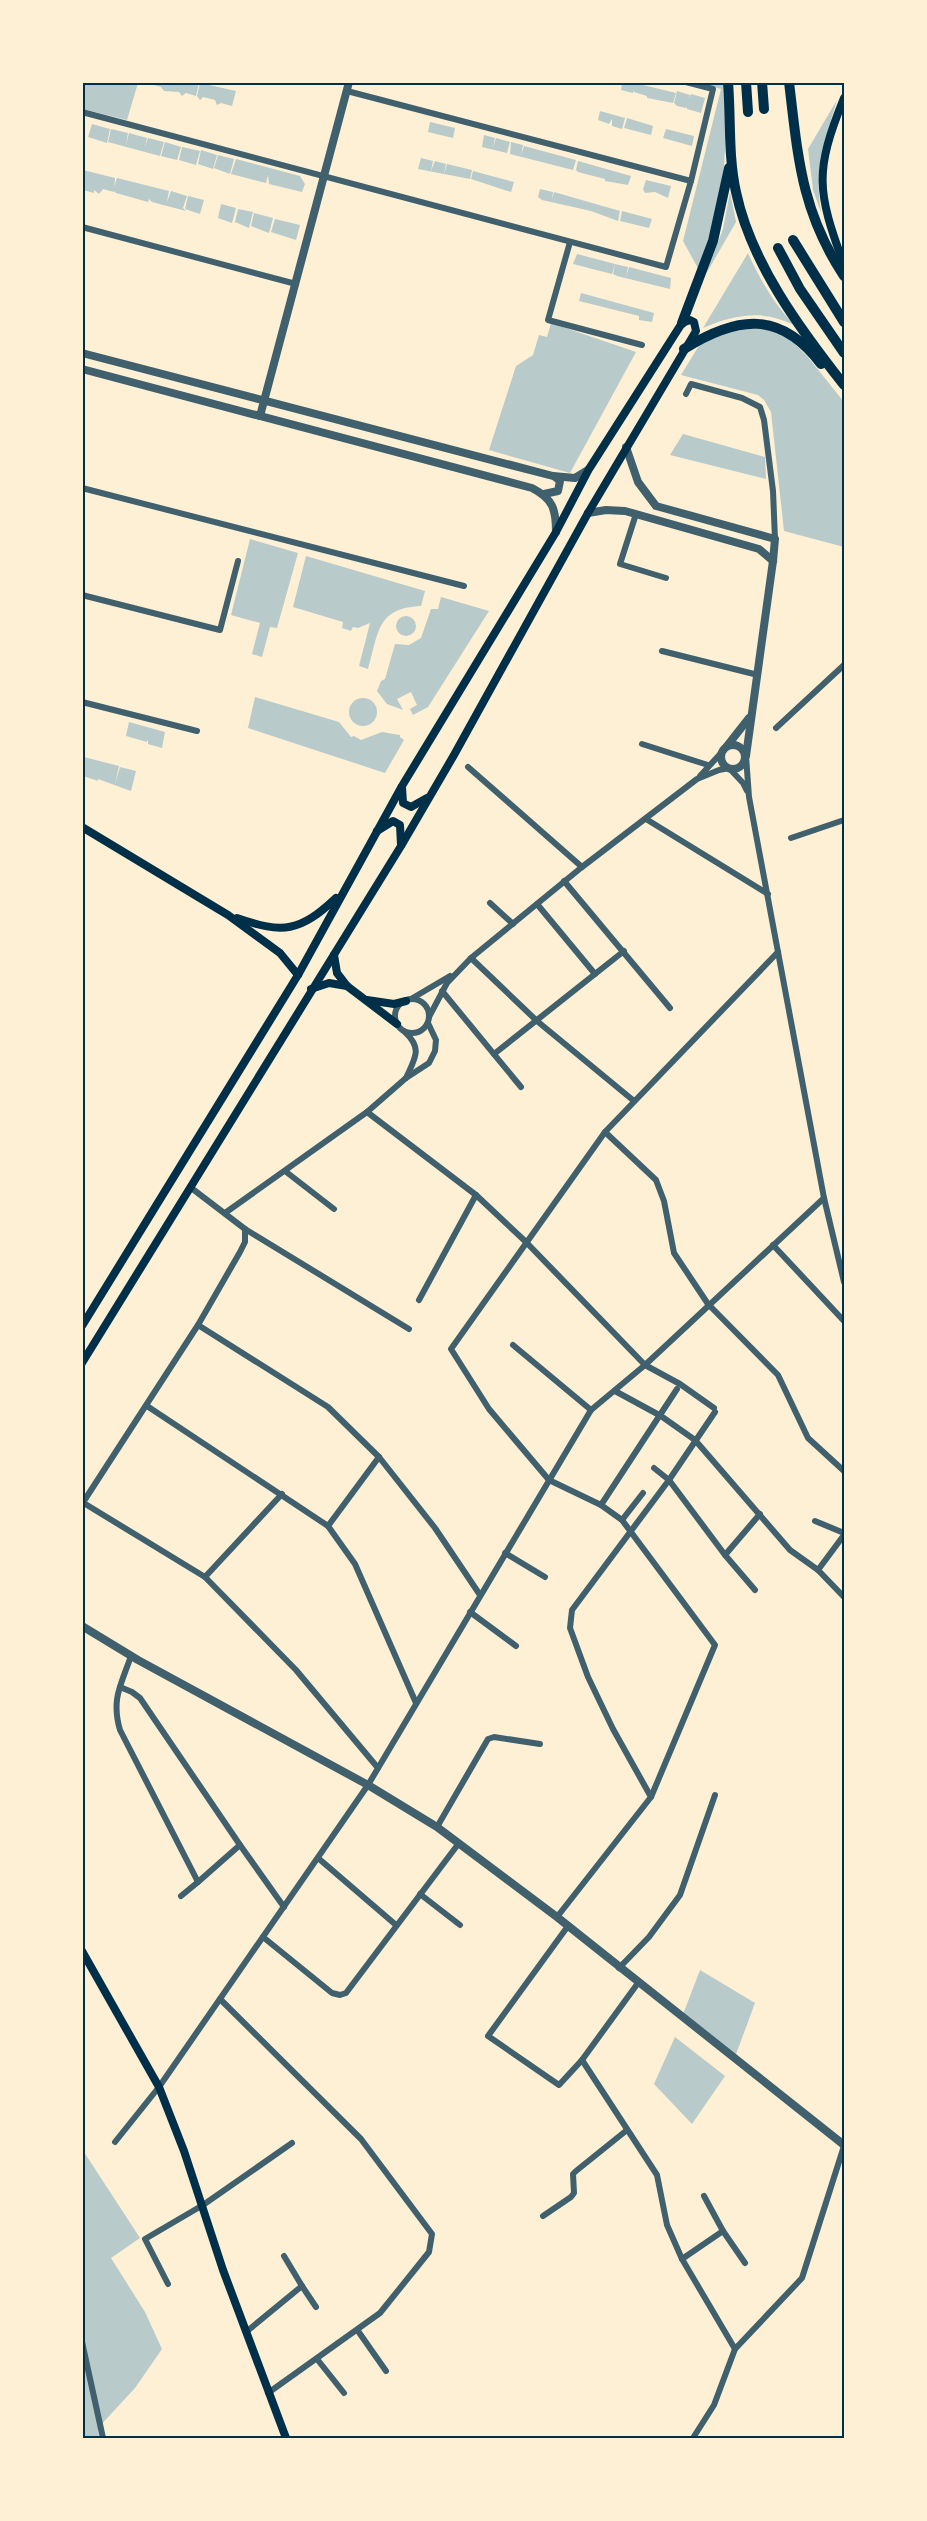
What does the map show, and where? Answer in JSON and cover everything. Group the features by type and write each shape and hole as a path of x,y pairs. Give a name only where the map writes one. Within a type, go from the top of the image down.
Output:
{"highway":[{"path":"728,82 731,159 736,193 758,260 775,289 843,383"},
{"path":"746,82 748,112"},
{"path":"762,82 764,109"},
{"path":"789,82 805,193 824,242 844,276"},
{"path":"682,323 713,241 731,159"},
{"path":"794,240 844,322"},
{"path":"778,248 800,289 844,353"},
{"path":"684,349 706,335 726,327 761,323 789,332 804,344 829,375 843,383"}],"main road":[{"path":"844,98 825,151 822,192 827,218 844,265"},
{"path":"82,1326 298,975 376,831 556,532 589,469 682,323 690,320 694,322 696,331 588,513 401,846 82,1363"},
{"path":"402,786 403,803 411,807 428,797"},
{"path":"376,831 393,821 400,825 401,846"},
{"path":"82,827 228,915 280,953 298,975"},
{"path":"228,915 265,928 284,928 303,924 344,892"},
{"path":"334,955 337,973 347,986 397,1024"},
{"path":"311,989 329,984 347,986"},
{"path":"364,999 394,1004 408,1000"},
{"path":"82,1951 159,2087 203,2205 223,2270 286,2439"}],"street":[{"path":"82,112 666,267 691,181 713,89 689,83"},
{"path":"260,416 348,87 691,181"},
{"path":"82,227 296,284"},
{"path":"570,242 549,320 642,345"},
{"path":"82,352 553,476 574,478 589,469"},
{"path":"94,372 98,357"},
{"path":"82,369 532,488 544,494 554,505 556,532"},
{"path":"686,394 691,384 742,398 760,406 764,420 773,491 774,539 773,561 746,756 749,797 824,1198 844,1282"},
{"path":"423,459 427,443"},
{"path":"626,447 638,482 656,506 774,539"},
{"path":"544,494 558,491 560,482 553,476"},
{"path":"82,488 464,586"},
{"path":"588,513 606,510 636,514 759,549 773,561"},
{"path":"636,514 620,564 666,578"},
{"path":"82,595 220,630 238,561"},
{"path":"662,651 758,675"},
{"path":"776,728 844,665"},
{"path":"82,702 197,731"},
{"path":"406,1078 417,1050 416,1041 397,1024 395,1014 397,1008 453,974 564,881 697,778 725,749 750,717"},
{"path":"642,744 708,765"},
{"path":"725,749 739,746 746,756"},
{"path":"725,749 723,763 743,783 749,797"},
{"path":"697,778 719,770 741,766 746,756"},
{"path":"468,767 582,867"},
{"path":"646,819 768,894"},
{"path":"791,838 844,820"},
{"path":"564,881 670,1008"},
{"path":"490,903 513,924"},
{"path":"537,904 595,974"},
{"path":"494,1054 624,951"},
{"path":"557,1917 651,1797 715,1646 630,1534 622,1520 601,1504 549,1480 489,1409 451,1349 525,1241 605,1132 778,952"},
{"path":"471,958 537,1021 634,1101"},
{"path":"405,1032 421,1031 453,974"},
{"path":"442,991 521,1088"},
{"path":"225,1213 367,1112 406,1078 429,1064 435,1051 436,1040 428,1020 426,1007 417,1000 408,1000"},
{"path":"367,1112 476,1195 525,1241 645,1365 680,1384 715,1410 669,1480 572,1610 570,1628 588,1677 608,1719 651,1797"},
{"path":"605,1132 656,1180 664,1201 674,1253 708,1304 778,1375 808,1438 844,1471"},
{"path":"285,1171 334,1209"},
{"path":"190,1187 245,1229 409,1329"},
{"path":"419,1300 476,1195"},
{"path":"115,2142 159,2087 368,1785 591,1410 645,1365 824,1198"},
{"path":"245,1229 245,1242 198,1324 83,1503 205,1577 296,1670 378,1768"},
{"path":"773,1245 844,1321"},
{"path":"198,1324 328,1407 379,1457 435,1528 480,1595"},
{"path":"513,1345 591,1410"},
{"path":"601,1504 677,1389"},
{"path":"615,1391 661,1416 695,1440 790,1550 818,1570 844,1597"},
{"path":"147,1406 328,1526 355,1564 417,1703"},
{"path":"328,1526 379,1457"},
{"path":"654,1468 669,1480 725,1555 755,1590"},
{"path":"622,1520 643,1493"},
{"path":"205,1577 282,1494"},
{"path":"725,1555 760,1514"},
{"path":"815,1521 844,1534 818,1570"},
{"path":"505,1553 545,1577"},
{"path":"470,1612 516,1646"},
{"path":"82,1626 131,1656 368,1785 437,1827 557,1917 844,2145 802,2278 766,2319 735,2349 714,2405 693,2439"},
{"path":"131,1656 120,1687 115,1712 120,1730 198,1882"},
{"path":"120,1687 140,1698 284,1907"},
{"path":"437,1827 489,1739 494,1737 540,1744"},
{"path":"619,1968 649,1937 680,1895 715,1795"},
{"path":"263,1937 332,1993 340,1995 346,1993 459,1843"},
{"path":"181,1896 240,1845"},
{"path":"318,1858 396,1925"},
{"path":"420,1894 459,1924"},
{"path":"568,1926 488,2036 559,2085 582,2060 638,1983"},
{"path":"220,1999 361,2139 432,2234 429,2252 380,2313 358,2331 268,2393"},
{"path":"582,2060 657,2175 667,2225 682,2259 735,2349"},
{"path":"543,2216 574,2193 573,2174 627,2130"},
{"path":"168,2284 145,2239 203,2205 292,2144"},
{"path":"704,2196 723,2231 746,2263"},
{"path":"682,2259 723,2231"},
{"path":"284,2256 316,2307"},
{"path":"246,2332 302,2286"},
{"path":"358,2331 387,2371"},
{"path":"82,2342 103,2439"},
{"path":"317,2359 344,2393"}],"shaded area":[{"path":"82,83 138,83 127,120 83,109"},
{"path":"146,83 199,83 196,96 186,93 182,96 179,92 164,91 161,87"},
{"path":"200,83 236,91 232,106 221,103 217,105 215,100 203,97 200,100 197,96"},
{"path":"622,83 635,83 676,93 673,103 647,98 647,96 634,92 634,89 633,93 621,90"},
{"path":"700,83 724,83 726,131 724,167 718,203 700,272 683,241 721,89"},
{"path":"677,91 690,95 689,99 691,94 705,98 701,113 687,109 687,107 677,106 674,103"},
{"path":"837,100 820,168 821,212 813,190 808,149"},
{"path":"600,111 625,118 622,129 612,126 612,119 609,124 598,120"},
{"path":"627,118 653,126 651,135 624,128"},
{"path":"430,122 455,128 453,138 428,132"},
{"path":"92,124 110,129 107,143 88,137"},
{"path":"111,129 128,133 126,145 129,133 147,138 145,147 148,138 164,142 160,156 108,142"},
{"path":"666,129 694,136 692,146 663,138"},
{"path":"484,135 495,138 493,148 496,138 510,142 507,153 482,147"},
{"path":"165,142 181,147 177,160 161,156"},
{"path":"511,142 523,145 521,155 524,146 576,160 573,170 510,154"},
{"path":"182,147 200,151 196,165 179,160"},
{"path":"201,150 217,155 213,169 198,164"},
{"path":"218,155 234,159 230,174 214,168"},
{"path":"421,158 433,161 431,171 435,161 446,164 444,174 418,169"},
{"path":"236,159 300,176 305,184 302,192 269,184 268,175 266,183 231,174"},
{"path":"578,161 631,176 628,185 605,181 605,179 578,172 576,170"},
{"path":"447,164 472,170 470,179 444,174"},
{"path":"83,170 115,178 114,192 103,189 99,194 94,190 94,193 83,190"},
{"path":"473,171 514,182 511,192 471,179"},
{"path":"117,178 169,191 167,202 171,191 187,196 183,208 186,211 152,202 149,199 148,202 116,193 113,190"},
{"path":"646,180 671,186 668,198 655,192 645,193 643,189"},
{"path":"540,189 553,192 552,199 554,192 620,211 618,221 591,211 542,200 538,197"},
{"path":"730,192 736,222 706,274 723,229"},
{"path":"188,196 204,200 200,214 185,209"},
{"path":"221,204 236,208 232,223 218,218"},
{"path":"238,209 253,212 249,228 235,222"},
{"path":"622,211 652,219 649,228 620,221"},
{"path":"254,213 273,218 269,233 251,226"},
{"path":"275,219 300,225 296,240 271,232"},
{"path":"748,253 768,291 794,325 760,315 737,317 703,328"},
{"path":"577,254 615,264 612,274 573,264"},
{"path":"615,264 628,267 626,277 629,267 671,278 670,289 617,276 613,274"},
{"path":"581,293 654,313 652,322 639,320 639,316 579,301"},
{"path":"551,323 636,352 570,473 489,450 516,366 533,355 539,335 547,337"},
{"path":"741,327 770,330 791,340 844,402 844,547 784,531 771,412 764,400 758,395 681,375 700,344"},
{"path":"683,434 765,457 766,479 670,455"},
{"path":"250,539 298,553 277,628 270,627 262,657 252,654 260,623 231,615"},
{"path":"306,556 425,591 421,606 406,608 387,617 378,634 368,669 359,666 370,623 358,628 353,627 351,631 342,628 343,622 293,607"},
{"path":"441,597 489,611 428,707 413,715 410,709 417,705 411,692 397,699 403,710 387,704 377,691 381,681 385,679 395,644 409,645 421,638 431,609 438,609"},
{"path":"406,616 413,619 416,626 413,633 406,636 399,633 396,626 399,619"},
{"path":"255,697 339,722 351,737 354,736 361,740 382,732 400,735 404,740 385,773 248,728"},
{"path":"363,698 373,702 377,712 373,722 363,726 353,722 349,712 353,702"},
{"path":"129,722 165,732 162,748 148,744 147,740 147,742 126,736"},
{"path":"84,757 119,766 115,784 120,767 136,771 131,791 83,776"},
{"path":"700,1970 755,2003 735,2057 682,2017"},
{"path":"675,2037 725,2076 692,2124 654,2084"},
{"path":"82,2149 140,2238 111,2258 145,2312 162,2349 135,2388 98,2428 99,2438 83,2438"}]}
